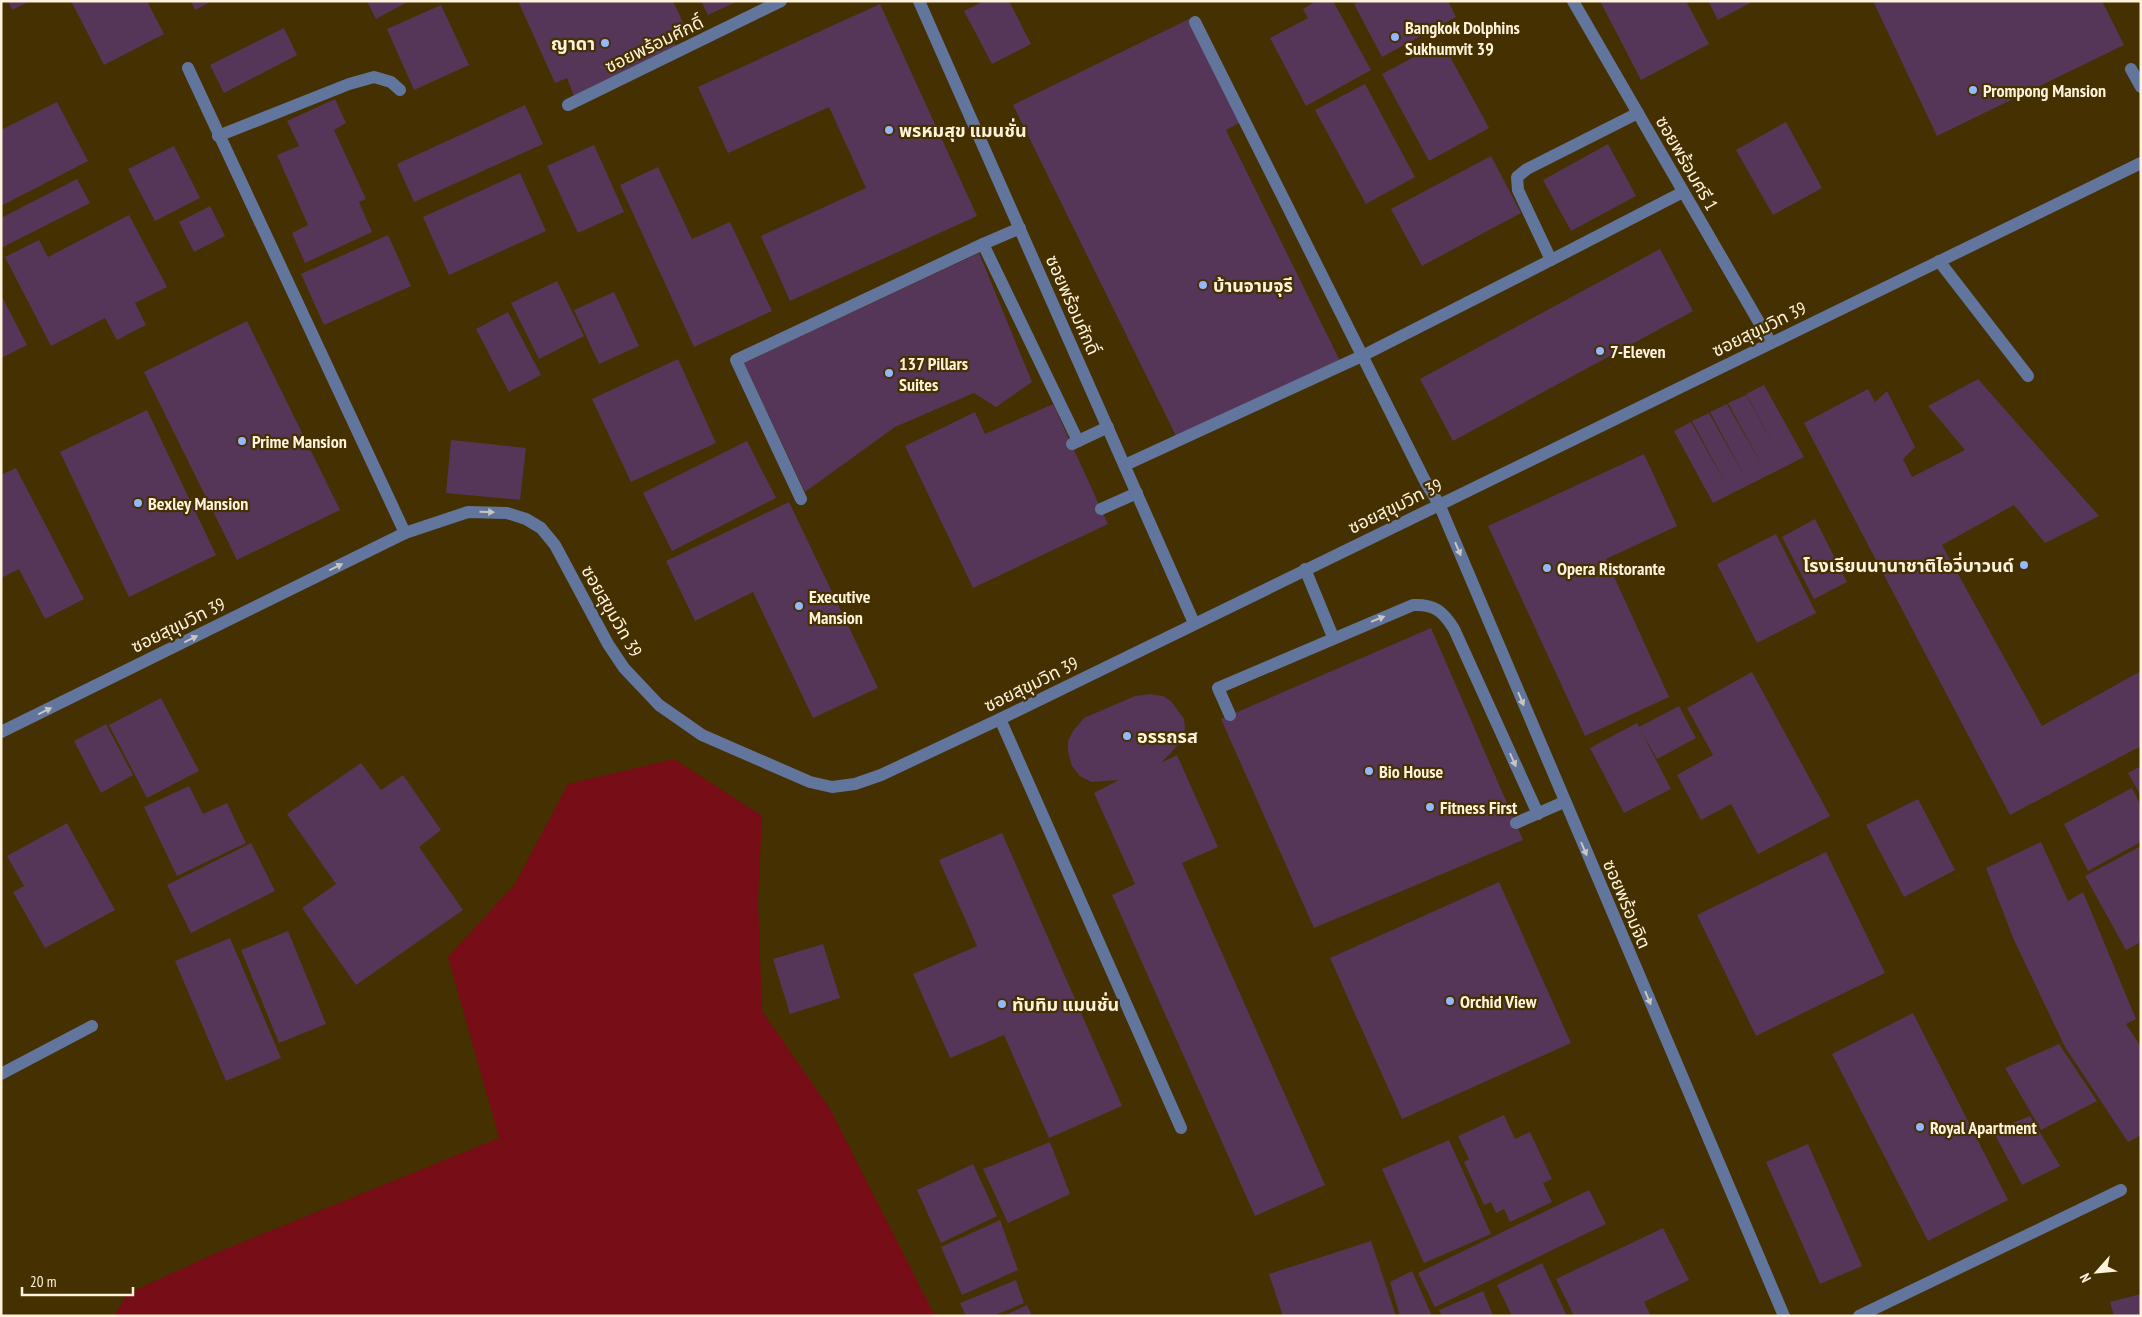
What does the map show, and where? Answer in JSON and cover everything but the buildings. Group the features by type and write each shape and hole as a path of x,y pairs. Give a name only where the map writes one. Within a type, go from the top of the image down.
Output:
{"street":[{"name":"ซอยพร้อมศักดิ์","path":"568,105 781,1"},
{"name":"ซอยพร้อมศักดิ์","path":"919,1 1194,623"},
{"name":"ซอยพร้อมศรี 1","path":"1573,1 1770,343"},
{"name":"ซอยพร้อมจิต","path":"1195,22 1364,355 1426,483 1439,504 1784,1316"},
{"path":"188,68 218,136 405,533"},
{"path":"2131,69 2141,87"},
{"path":"218,136 349,84 374,77 391,82 400,90"},
{"path":"1551,260 1518,190 1517,177 1527,169 1638,113"},
{"name":"ซอยสุขุมวิท 39","path":"1,732 405,533 468,512 508,513 526,519 541,528 555,545 608,644 624,668 659,705 702,735 810,782 832,787 856,784 881,775 1000,719 2141,163"},
{"path":"1125,465 1364,355 1683,192"},
{"path":"801,499 736,360 1020,228"},
{"path":"983,244 989,264 1075,442 1108,427"},
{"path":"1939,261 2028,376"},
{"path":"1101,510 1137,493"},
{"path":"1305,569 1333,637"},
{"path":"1230,715 1218,688 1333,637 1413,605 1428,604 1438,609 1454,629 1538,814"},
{"path":"1000,719 1181,1128"},
{"path":"1516,823 1564,802"},
{"path":"1,1074 92,1026"},
{"path":"1859,1316 2122,1190"}],"shaded area":[{"path":"674,759 762,816 758,901 762,1011 830,1109 935,1316 114,1316 127,1294 216,1253 499,1138 448,957 515,884 568,784"}],"place":[{"name":"Bangkok Dolphins Sukhumvit 39","path":"1395,37"},
{"name":"ญาดา","path":"605,43"},
{"name":"Prompong Mansion","path":"1973,90"},
{"name":"พรหมสุข แมนชั่น","path":"889,130"},
{"name":"บ้านจามจุรี","path":"1203,285"},
{"name":"7-Eleven","path":"1600,351"},
{"name":"137 Pillars Suites","path":"889,373"},
{"name":"Prime Mansion","path":"242,441"},
{"name":"Bexley Mansion","path":"138,503"},
{"name":"โรงเรียนนานาชาติไอวี่บาวนด์","path":"2024,565"},
{"name":"Opera Ristorante","path":"1547,568"},
{"name":"Executive Mansion","path":"799,606"},
{"name":"อรรถรส","path":"1127,736"},
{"name":"Bio House","path":"1369,771"},
{"name":"Fitness First","path":"1430,807"},
{"name":"Orchid View","path":"1450,1001"},
{"name":"ทับทิม แมนชั่น","path":"1002,1004"},
{"name":"Royal Apartment","path":"1920,1127"}]}
